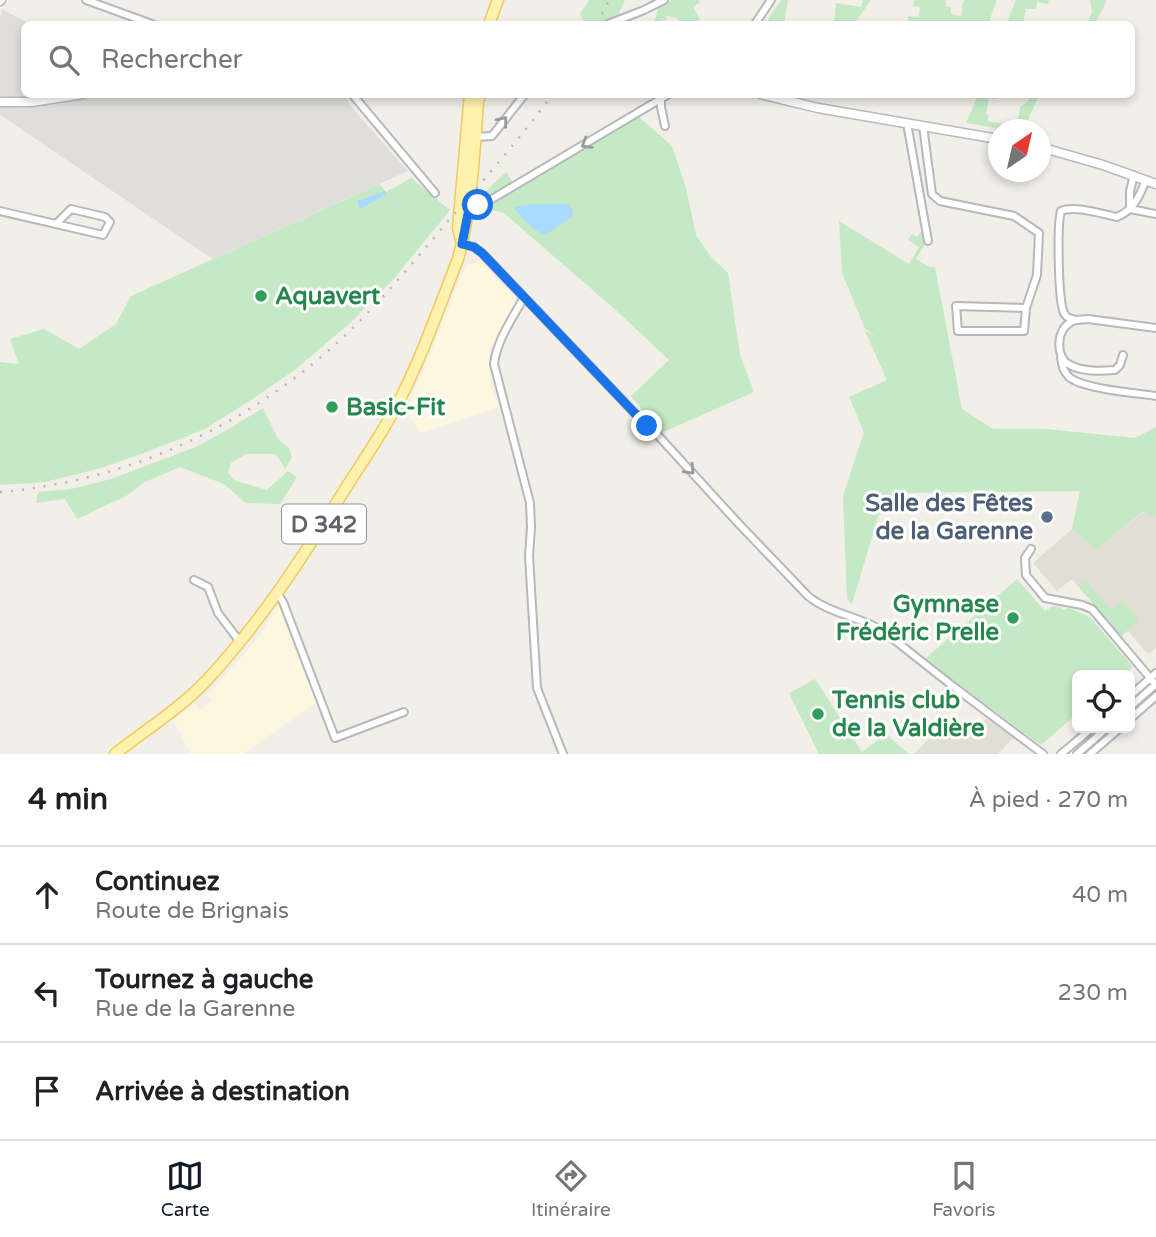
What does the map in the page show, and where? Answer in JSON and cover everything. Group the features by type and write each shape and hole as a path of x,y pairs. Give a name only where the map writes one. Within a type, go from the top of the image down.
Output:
{"main road":[{"path":"492,21 498,0"},
{"path":"0,102 33,102 58,98"},
{"name":"D 342","path":"115,754 191,695 240,642 322,527 395,410 420,355 462,244 470,204 476,98"},
{"name":"D 342","path":"462,244 458,228 476,98"},
{"path":"777,98 818,108 988,137"},
{"path":"1051,150 1156,184"}],"street":[{"path":"86,0 144,21"},
{"path":"616,21 664,0"},
{"path":"757,21 771,0"},
{"path":"355,98 435,193"},
{"path":"475,137 492,136 522,98"},
{"path":"470,204 481,204 492,199 664,98"},
{"path":"661,100 665,126"},
{"path":"907,123 928,241"},
{"path":"923,126 932,194 940,201 1014,216 1039,233 1037,275 1026,308 1024,331 958,331 956,306 1026,308"},
{"path":"1130,209 1130,191 1134,175"},
{"path":"1078,320 1065,315 1061,297 1061,211 1074,208 1117,217 1130,209 1139,198 1146,180"},
{"path":"0,211 103,235 110,222 105,217 71,209 56,224"},
{"path":"1130,209 1156,214"},
{"path":"462,244 474,247 482,253 813,600 883,631 1043,754"},
{"path":"524,297 498,344 494,364 530,503 529,556 537,688 563,754"},
{"path":"1156,328 1078,320 1069,322 1058,343 1062,366 1071,379 1083,384 1156,396"},
{"path":"1061,355 1067,364 1105,371 1115,370 1124,355"},
{"path":"1031,549 1025,558 1026,575 1045,598 1091,609 1155,681"},
{"path":"194,580 208,587 218,613 240,642"},
{"path":"277,593 283,602 335,738 404,712"},
{"path":"1135,693 1155,681"},
{"path":"1135,701 1155,681"},
{"path":"1135,715 1156,696"},
{"path":"1061,754 1086,733"},
{"path":"1077,754 1101,733"},
{"path":"1090,754 1114,733"}],"shaded area":[{"path":"3,10 25,21 21,21 21,98 345,98 408,171 213,259 0,115 0,17"},
{"path":"481,262 517,300 489,353 491,386 499,407 420,433 407,410 466,265"},
{"path":"1145,511 1156,518 1156,648 1148,654 1128,631 1121,636 1072,579 1057,591 1033,563 1072,529 1096,550"},
{"path":"280,604 317,702 243,754 191,754 173,719 195,704 200,710 212,701 208,695 257,639"},
{"path":"950,716 973,737 986,718 1013,738 998,754 914,754"}],"green space":[{"path":"589,0 625,0 617,17 607,21 584,21 580,14"},
{"path":"671,0 699,0 693,7 700,19 679,21 667,16 666,21 655,21 658,8"},
{"path":"781,0 788,0 784,21 768,19"},
{"path":"863,0 871,0 856,21 834,21 836,3 861,7"},
{"path":"914,0 946,0 945,6 951,7 951,14 961,16 965,0 997,0 989,21 907,21 908,16 919,17 920,7 913,6"},
{"path":"1016,0 1049,1 1048,4 1037,2 1036,9 1026,9 1024,21 1007,21"},
{"path":"1090,0 1107,0 1096,21 1088,21 1092,12"},
{"path":"977,98 989,98 986,114 988,127 966,123"},
{"path":"1030,98 1038,98 1028,119 1018,119 1020,107"},
{"path":"638,116 672,146 686,188 696,235 711,257 728,273 740,355 754,392 661,433 631,396 669,360 504,213 486,209 480,197 506,172 517,189"},
{"path":"411,178 450,210 392,281 351,322 296,369 205,429 144,453 101,468 45,482 0,485 0,362 19,364 10,339 44,329 79,349 116,324 131,296 380,184 386,192"},
{"path":"839,221 909,264 919,247 908,240 912,234 917,237 922,230 925,244 916,259 935,267 962,409 993,429 1046,429 1135,438 1156,427 1156,518 1144,511 1096,550 1072,529 1080,491 897,493 878,517 852,604 847,599 843,496 864,432 849,397 887,380 865,331 876,336 865,329 842,273"},
{"path":"263,408 278,439 289,448 292,457 285,469 276,454 246,454 231,463 228,473 236,481 267,490 288,471 297,477 280,504 246,503 224,484 180,467 145,482 126,496 77,519 65,499 36,503 38,492 71,489 111,479 198,446"},
{"path":"1017,579 1044,610 1053,606 1064,610 1069,608 1090,617 1133,667 1129,670 1072,670 1072,718 1041,745 926,658"},
{"path":"1088,582 1111,610 1123,600 1139,619 1121,636 1077,585"},
{"name":"Tennis club de la Valdière","path":"815,679 862,752 886,734 909,754 819,754 789,693"}],"water":[{"path":"385,191 387,194 360,209 357,201"},
{"path":"534,204 568,204 573,210 572,217 545,235 528,224 514,208"}],"railway":[{"path":"598,21 609,0"},
{"path":"0,492 47,486 138,462 223,424 302,373 353,328 395,283 502,159 550,98"}],"place":[{"name":"Aquavert","path":"261,296"},
{"name":"Basic-Fit","path":"332,407"},
{"name":"Salle des Fêtes de la Garenne","path":"1047,517"},
{"name":"Gymnase Frédéric Prelle","path":"1013,618"},
{"name":"Tennis club de la Valdière","path":"818,714"}],"route":[{"path":"478,205 470,204 462,244 474,247 482,253 647,426"}]}
